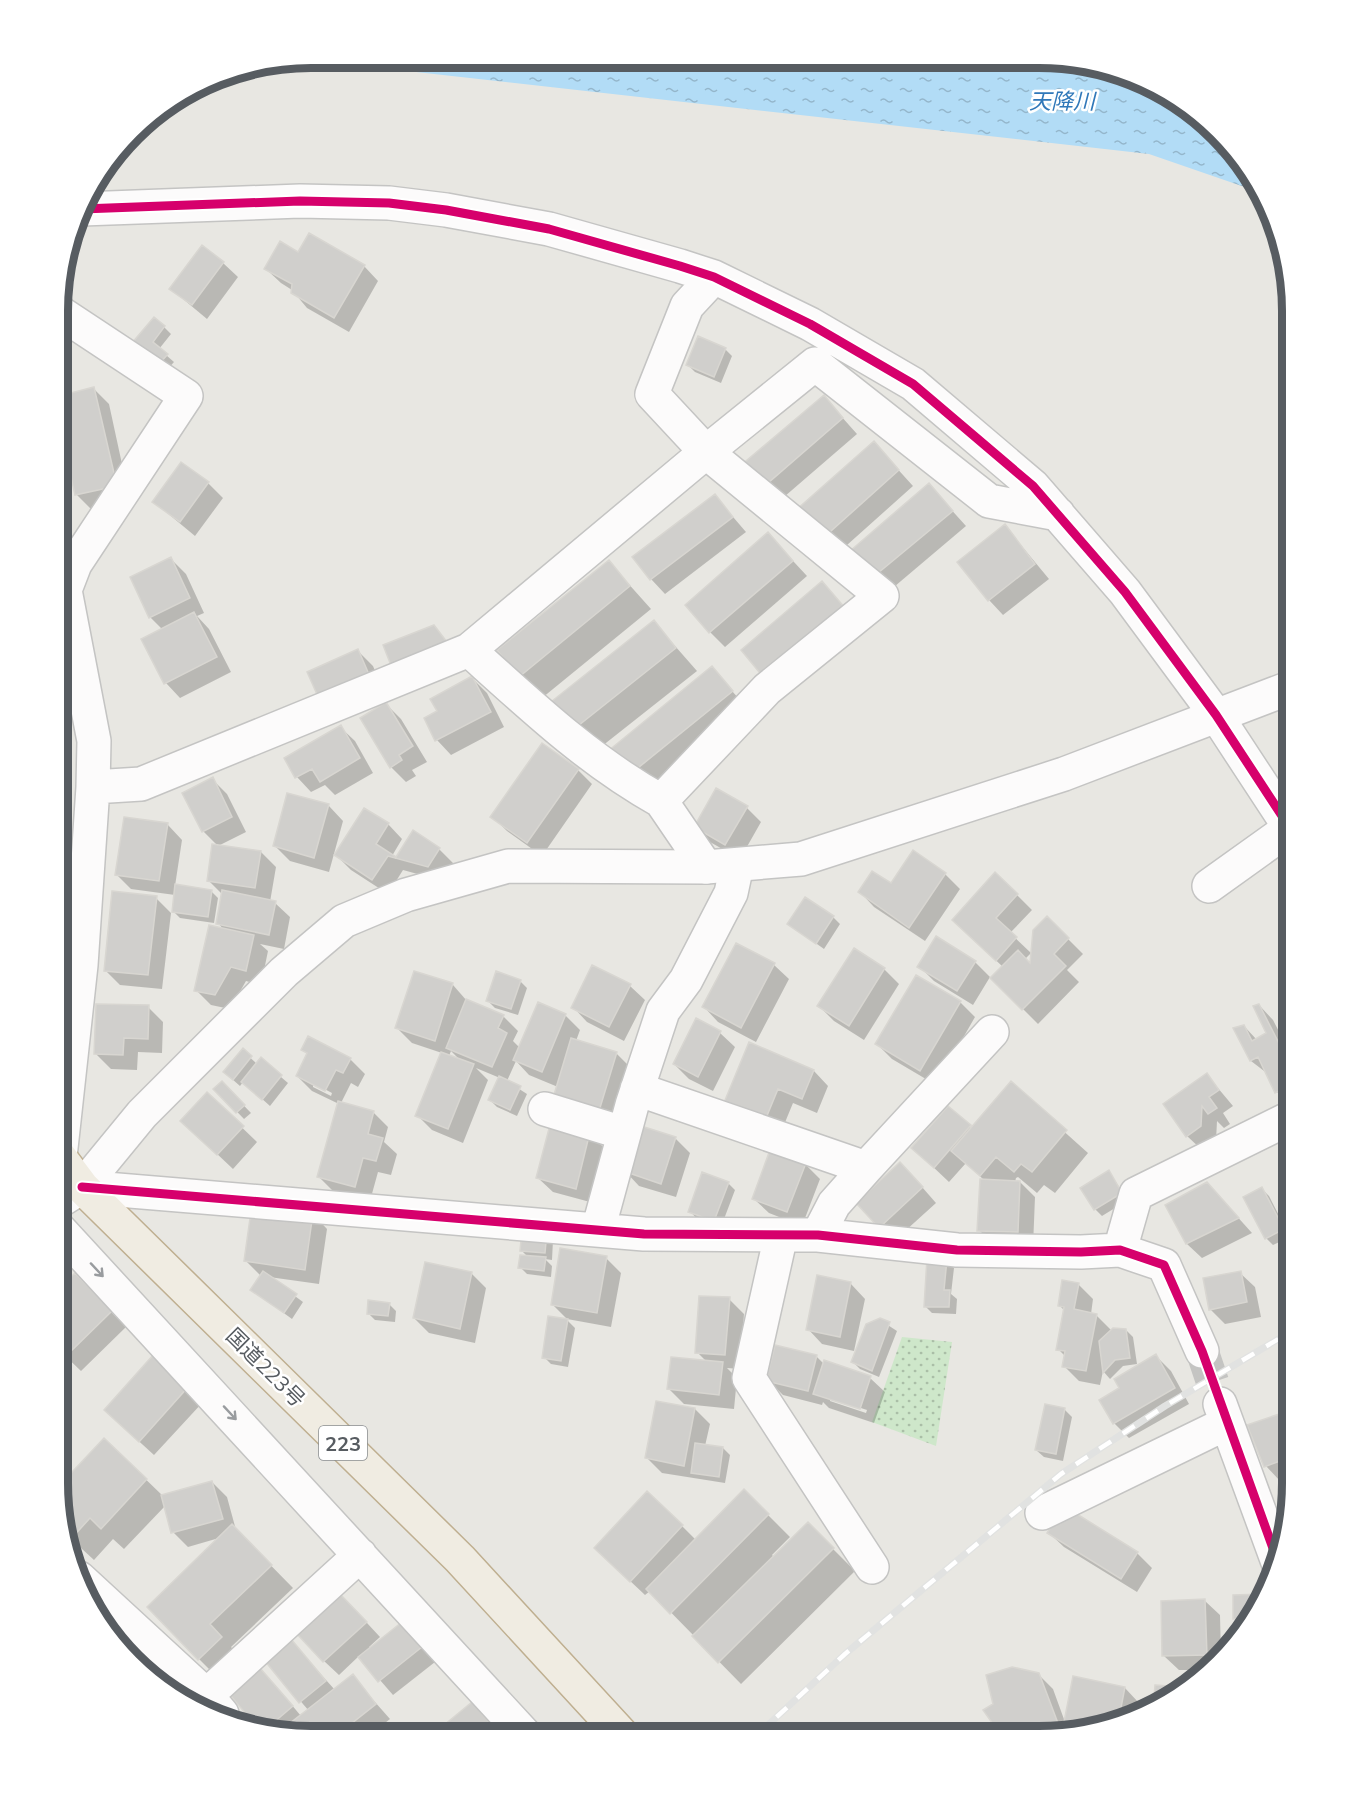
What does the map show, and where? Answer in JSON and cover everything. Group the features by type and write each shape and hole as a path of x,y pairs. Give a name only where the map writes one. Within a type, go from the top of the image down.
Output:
{"highway":[{"name":"国道223号","path":"70,1194 460,1559 614,1726"}],"street":[{"path":"90,209 300,201 389,203 446,210 549,229 714,277 810,324 913,384 1033,486 1125,592 1216,715 1282,816"},
{"path":"661,801 767,689 882,596 706,452 652,394 687,306 714,277"},
{"path":"68,318 186,396 75,564 68,582"},
{"path":"93,787 141,784 469,650 815,364 989,501 1058,514"},
{"path":"68,606 94,741 81,965 68,1078"},
{"path":"469,650 556,729 623,780 661,801 722,866 731,893 686,980 663,1011 623,1133 597,1230"},
{"path":"70,1194 142,1114 284,972 344,921 406,895 508,866 722,866 801,859 1064,774 1282,691"},
{"path":"1209,886 1282,836"},
{"path":"818,1236 834,1204 992,1032"},
{"path":"637,1089 866,1168"},
{"path":"545,1109 623,1133"},
{"path":"1120,1250 1136,1194 1282,1122"},
{"path":"70,1194 645,1234 818,1236 957,1250 1081,1252 1120,1250 1164,1264 1202,1351"},
{"path":"781,1235 749,1378 872,1567"},
{"path":"68,1239 517,1726"},
{"path":"1042,1513 1224,1414 1273,1548"},
{"path":"209,1704 360,1555"},
{"path":"94,1593 205,1702"}],"green space":[{"path":"902,1337 952,1342 936,1446 872,1422"}],"water":[{"name":"天降川","path":"380,68 1055,68 1086,72 1132,86 1174,108 1221,150 1249,188 1149,154"}],"building":[{"path":"309,233 365,265 334,318 291,293 292,284 264,269 280,241 298,252"},
{"path":"202,245 224,262 192,305 169,289"},
{"path":"154,317 165,326 153,342 168,354 159,364 132,343"},
{"path":"698,336 726,348 714,377 686,365"},
{"path":"94,387 117,486 75,495 68,464 68,394"},
{"path":"824,395 843,418 761,489 740,466"},
{"path":"874,441 899,470 821,540 795,511"},
{"path":"181,462 209,482 180,522 152,502"},
{"path":"929,483 953,511 872,578 850,551"},
{"path":"715,494 733,517 650,580 632,557"},
{"path":"1005,524 1035,564 988,601 957,562"},
{"path":"768,532 793,561 709,633 685,605"},
{"path":"171,557 190,598 149,618 130,577"},
{"path":"609,560 630,586 519,677 497,650"},
{"path":"822,581 845,608 764,678 741,650"},
{"path":"194,612 217,657 164,684 141,639"},
{"path":"654,620 676,648 569,733 547,705"},
{"path":"434,625 453,650 394,673 383,645"},
{"path":"358,649 371,679 320,701 307,672"},
{"path":"712,666 733,691 628,776 608,751"},
{"path":"472,676 491,712 435,741 424,718 437,711 430,699"},
{"path":"386,702 413,746 399,755 402,760 390,768 360,718"},
{"path":"341,725 360,758 320,782 312,769 295,778 284,758"},
{"path":"542,743 579,769 527,843 490,817"},
{"path":"213,777 232,817 202,832 182,793"},
{"path":"716,788 748,806 725,845 694,827"},
{"path":"287,793 329,804 314,858 273,846"},
{"path":"364,808 389,823 376,844 396,857 413,830 440,848 428,867 388,856 372,880 334,855"},
{"path":"124,817 168,823 159,881 115,875"},
{"path":"212,844 261,851 255,888 207,881"},
{"path":"913,850 946,873 909,928 858,892 872,871 891,883"},
{"path":"995,872 1018,894 996,918 1017,937 996,961 952,920"},
{"path":"175,884 212,890 208,917 172,912"},
{"path":"222,890 276,901 269,935 216,924"},
{"path":"112,891 157,896 148,975 104,971"},
{"path":"805,897 834,916 816,944 787,924"},
{"path":"1047,916 1069,938 1054,954 1066,966 1022,1010 990,978 1018,950 1030,963 1033,930"},
{"path":"209,925 254,935 246,971 231,967 215,995 194,991"},
{"path":"936,936 976,961 957,991 917,967"},
{"path":"736,943 775,963 741,1028 702,1007"},
{"path":"854,948 885,968 849,1026 817,1006"},
{"path":"592,965 631,984 609,1027 571,1008"},
{"path":"414,971 453,983 435,1041 395,1028"},
{"path":"496,971 521,980 511,1009 486,1001"},
{"path":"916,975 961,1001 920,1071 875,1044"},
{"path":"466,999 504,1015 498,1028 507,1033 492,1067 446,1048"},
{"path":"538,1002 566,1014 542,1072 513,1060"},
{"path":"96,1004 149,1005 148,1039 124,1038 123,1055 94,1054"},
{"path":"1259,1004 1282,1049 1282,1089 1275,1093 1258,1057 1250,1061 1233,1028 1244,1025 1252,1041 1266,1033 1253,1006"},
{"path":"696,1018 721,1031 698,1077 673,1064"},
{"path":"308,1036 351,1058 343,1073 336,1070 325,1091 296,1076 307,1053 301,1050"},
{"path":"571,1038 617,1052 599,1111 553,1098"},
{"path":"749,1042 814,1070 802,1099 778,1089 764,1123 723,1105"},
{"path":"243,1048 252,1056 233,1080 223,1072"},
{"path":"441,1052 474,1064 448,1129 415,1116"},
{"path":"261,1057 282,1075 262,1100 241,1082"},
{"path":"1207,1073 1219,1090 1209,1097 1217,1108 1208,1114 1202,1106 1201,1126 1186,1137 1163,1104"},
{"path":"499,1076 521,1086 510,1110 488,1100"},
{"path":"222,1081 245,1105 236,1113 213,1089"},
{"path":"1011,1081 1067,1130 1032,1172 1021,1164 1014,1172 996,1157 980,1176 951,1151"},
{"path":"207,1092 244,1126 217,1155 180,1121"},
{"path":"338,1101 374,1111 368,1134 383,1138 376,1161 363,1158 355,1187 317,1177"},
{"path":"948,1106 971,1125 934,1168 911,1148"},
{"path":"551,1121 590,1132 576,1189 536,1178"},
{"path":"638,1125 676,1137 661,1184 623,1171"},
{"path":"770,1150 806,1163 787,1212 752,1199"},
{"path":"900,1162 923,1187 879,1228 856,1203"},
{"path":"1109,1170 1122,1193 1094,1210 1080,1188"},
{"path":"702,1172 729,1182 714,1221 688,1212"},
{"path":"980,1179 1020,1181 1018,1232 977,1231"},
{"path":"1207,1182 1239,1218 1186,1244 1165,1205"},
{"path":"1262,1187 1282,1225 1282,1230 1265,1239 1243,1197"},
{"path":"252,1204 313,1213 305,1270 244,1261"},
{"path":"522,1229 547,1231 545,1253 520,1251"},
{"path":"560,1248 607,1256 597,1313 551,1305"},
{"path":"520,1255 546,1257 544,1271 518,1268"},
{"path":"927,1258 947,1259 944,1290 950,1290 949,1307 924,1307"},
{"path":"425,1262 472,1272 460,1329 413,1318"},
{"path":"263,1271 297,1294 284,1313 250,1290"},
{"path":"1241,1271 1247,1302 1209,1310 1203,1278"},
{"path":"75,1273 112,1311 68,1354 68,1280"},
{"path":"817,1275 851,1282 840,1337 806,1330"},
{"path":"1062,1280 1079,1283 1074,1309 1097,1314 1086,1371 1062,1367 1065,1351 1056,1350 1064,1307 1058,1306"},
{"path":"699,1296 730,1297 725,1355 695,1353"},
{"path":"368,1300 390,1303 388,1316 367,1314"},
{"path":"548,1316 568,1319 561,1361 542,1358"},
{"path":"880,1318 890,1322 872,1371 851,1362 866,1324"},
{"path":"1113,1328 1126,1329 1130,1358 1115,1360 1103,1373 1099,1341"},
{"path":"775,1345 817,1355 808,1391 766,1381"},
{"path":"154,1354 189,1386 139,1442 104,1410"},
{"path":"1156,1354 1175,1388 1113,1424 1099,1400 1119,1388 1114,1379"},
{"path":"671,1357 723,1362 719,1395 667,1389"},
{"path":"824,1360 871,1376 860,1409 813,1394"},
{"path":"656,1401 695,1408 684,1466 645,1458"},
{"path":"1045,1404 1065,1408 1056,1454 1035,1450"},
{"path":"1282,1413 1282,1460 1264,1467 1247,1425"},
{"path":"104,1438 147,1479 101,1529 90,1518 73,1536 68,1500 68,1476"},
{"path":"695,1443 723,1447 719,1477 691,1473"},
{"path":"212,1481 223,1519 171,1533 161,1495"},
{"path":"744,1489 769,1514 670,1614 646,1589"},
{"path":"647,1491 683,1525 630,1582 594,1548"},
{"path":"1064,1506 1138,1552 1121,1579 1047,1533"},
{"path":"808,1522 834,1548 718,1663 692,1636"},
{"path":"232,1524 272,1565 210,1624 222,1637 198,1660 147,1607"},
{"path":"340,1594 367,1622 323,1662 297,1634"},
{"path":"1254,1594 1241,1619 1233,1619 1233,1595"},
{"path":"1205,1599 1207,1655 1162,1656 1161,1601"},
{"path":"402,1622 422,1647 378,1682 358,1657"},
{"path":"291,1639 326,1681 299,1703 265,1661"},
{"path":"1012,1667 1039,1673 1059,1725 994,1726 983,1710 993,1704 986,1675"},
{"path":"260,1668 293,1706 273,1723 263,1722 250,1719 230,1695"},
{"path":"353,1674 376,1704 348,1726 287,1725"},
{"path":"1073,1676 1125,1687 1120,1713 1086,1722 1063,1725"},
{"path":"1155,1685 1174,1686 1160,1694 1154,1697"},
{"path":"472,1702 492,1726 443,1726"}],"tunnel":[{"path":"1202,1351 1220,1404"}],"railway":[{"path":"767,1726 845,1654 1061,1474 1165,1406 1282,1337"}],"cycle path":[{"path":"90,209 300,201 389,203 446,210 549,229 680,266 714,277 810,324 913,384 1033,486 1125,592 1216,715 1282,816"},
{"path":"82,1187 644,1234 818,1235 957,1250 1081,1252 1120,1250 1164,1265 1202,1351 1273,1548"}]}
